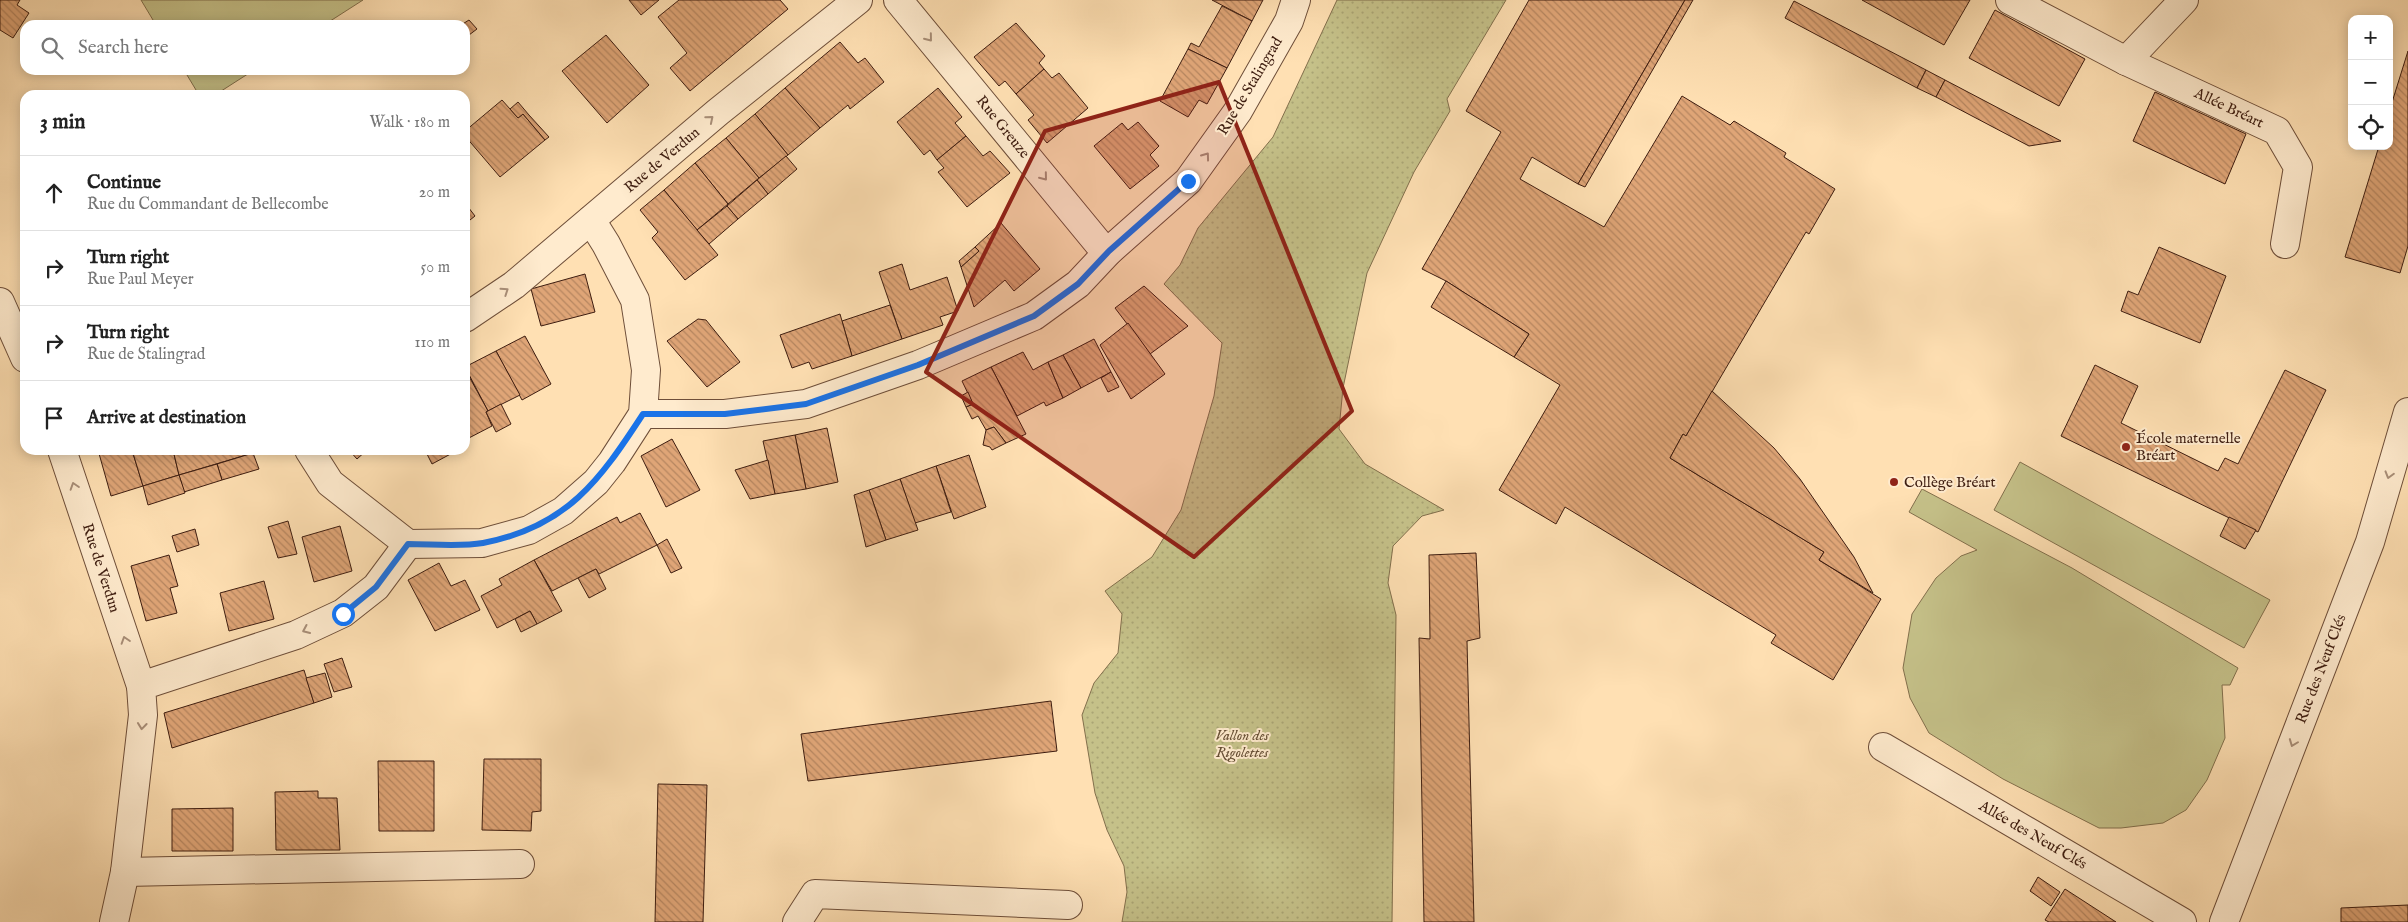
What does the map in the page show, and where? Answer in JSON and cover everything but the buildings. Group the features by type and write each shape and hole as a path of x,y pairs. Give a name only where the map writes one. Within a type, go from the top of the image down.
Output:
{"street":[{"name":"Rue de Verdun","path":"470,315 514,284 718,112 858,0"},
{"name":"Rue Greuze","path":"898,0 1098,243 1109,251"},
{"name":"Rue de Stalingrad","path":"643,414 725,414 806,404 918,365 1034,316 1078,284 1109,251 1188,181 1238,111 1289,21 1296,0"},
{"name":"Allée Bréart","path":"2010,0 2126,61 2276,131 2298,167 2285,244"},
{"path":"2126,61 2184,0"},
{"path":"312,455 330,483 408,544 482,543 528,530 563,511 596,482 612,462 643,414 646,370 635,300 606,244 591,220"},
{"path":"0,302 20,347"},
{"name":"Rue des Neuf Clés","path":"2224,922 2370,542 2408,412"},
{"name":"Rue de Verdun","path":"64,455 141,686 143,715 125,872 114,922"},
{"path":"141,686 296,635 343,614 376,587 408,544"},
{"name":"Allée des Neuf Clés","path":"1883,747 2182,922"},
{"path":"125,872 520,864"},
{"path":"797,922 815,894 1068,905"}],"highlighted area":[{"path":"1219,82 1352,411 1194,557 926,372 1045,131"}],"green space":[{"path":"141,0 363,0 332,20 153,20"},
{"name":"Vallon des Rigolettes","path":"1337,0 1506,0 1447,99 1450,111 1414,172 1367,273 1343,388 1339,429 1365,464 1444,510 1422,516 1393,546 1388,583 1396,615 1392,922 1122,922 1127,892 1124,866 1107,830 1095,793 1082,715 1094,683 1118,653 1122,614 1105,591 1152,557 1181,510 1214,396 1222,343 1164,284 1180,265 1198,228 1273,137"},
{"path":"187,75 246,75 223,90 196,90"},
{"path":"2020,462 2270,600 2244,648 1994,510"},
{"path":"1922,489 2072,568 2238,668 2230,685 2222,685 2225,738 2207,780 2186,810 2163,823 2121,828 2099,828 2003,779 1929,733 1910,698 1903,668 1912,614 1936,578 1961,556 1977,550 1909,512"}],"place":[{"name":"École maternelle Bréart","path":"2126,447"},
{"name":"Collège Bréart","path":"1894,482"}],"route":[{"path":"343,614 376,587 408,544 482,543 528,530 563,511 596,482 612,462 643,414 725,414 806,404 918,365 1034,316 1078,284 1109,251 1188,181"}]}
